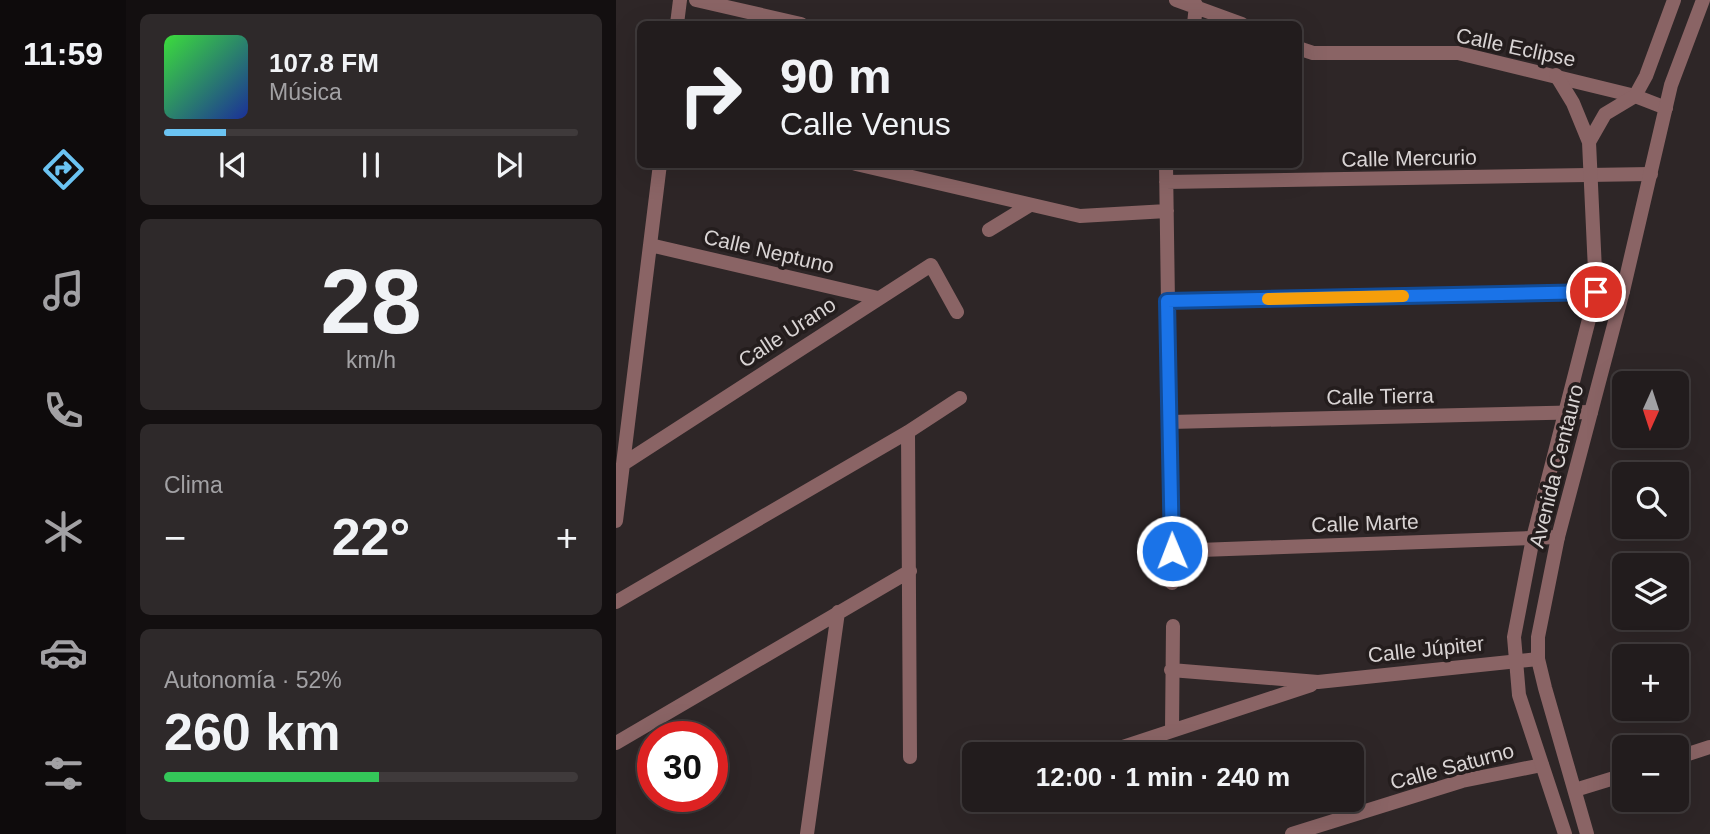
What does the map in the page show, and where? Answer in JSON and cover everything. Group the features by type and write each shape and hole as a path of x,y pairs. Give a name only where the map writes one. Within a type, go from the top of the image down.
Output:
{"street":[{"path":"677,21 680,0"},
{"path":"696,0 788,21"},
{"path":"1176,0 1235,21"},
{"path":"1589,142 1605,114 1635,96 1646,76 1674,0"},
{"name":"Avenida Centauro","path":"1587,834 1538,659 1538,637 1559,537 1623,291 1671,85 1703,0"},
{"path":"1194,21 1196,5"},
{"name":"Calle Eclipse","path":"1306,56 1458,53 1556,75 1635,96 1666,108"},
{"name":"Avenida Centauro","path":"1556,75 1573,103 1589,142 1593,177 1596,292 1533,538 1514,637 1514,660 1519,695 1565,834"},
{"path":"616,521 660,168"},
{"path":"873,168 1080,216 1167,211"},
{"path":"1166,168 1172,583"},
{"name":"Calle Mercurio","path":"1166,182 1651,174"},
{"path":"989,230 1031,205"},
{"name":"Calle Neptuno","path":"650,245 878,298"},
{"name":"Calle Urano","path":"623,464 931,265 957,312"},
{"path":"1167,301 1623,291"},
{"path":"616,602 908,432 960,398"},
{"name":"Calle Tierra","path":"1170,422 1591,412"},
{"path":"908,432 910,757"},
{"name":"Calle Marte","path":"1172,551 1559,537"},
{"path":"616,743 910,571"},
{"path":"807,834 838,612"},
{"path":"1172,626 1172,730"},
{"name":"Calle Júpiter","path":"1171,670 1318,682 1538,659"},
{"name":"Calle Júpiter","path":"1137,742 1318,682"},
{"path":"1689,754 1710,747"},
{"name":"Calle Saturno","path":"1292,834 1462,781 1542,765"},
{"path":"1574,790 1612,779"}],"slow traffic":[{"path":"1268,299 1403,296"}],"route":[{"path":"1172,551 1167,301 1596,292"}]}
